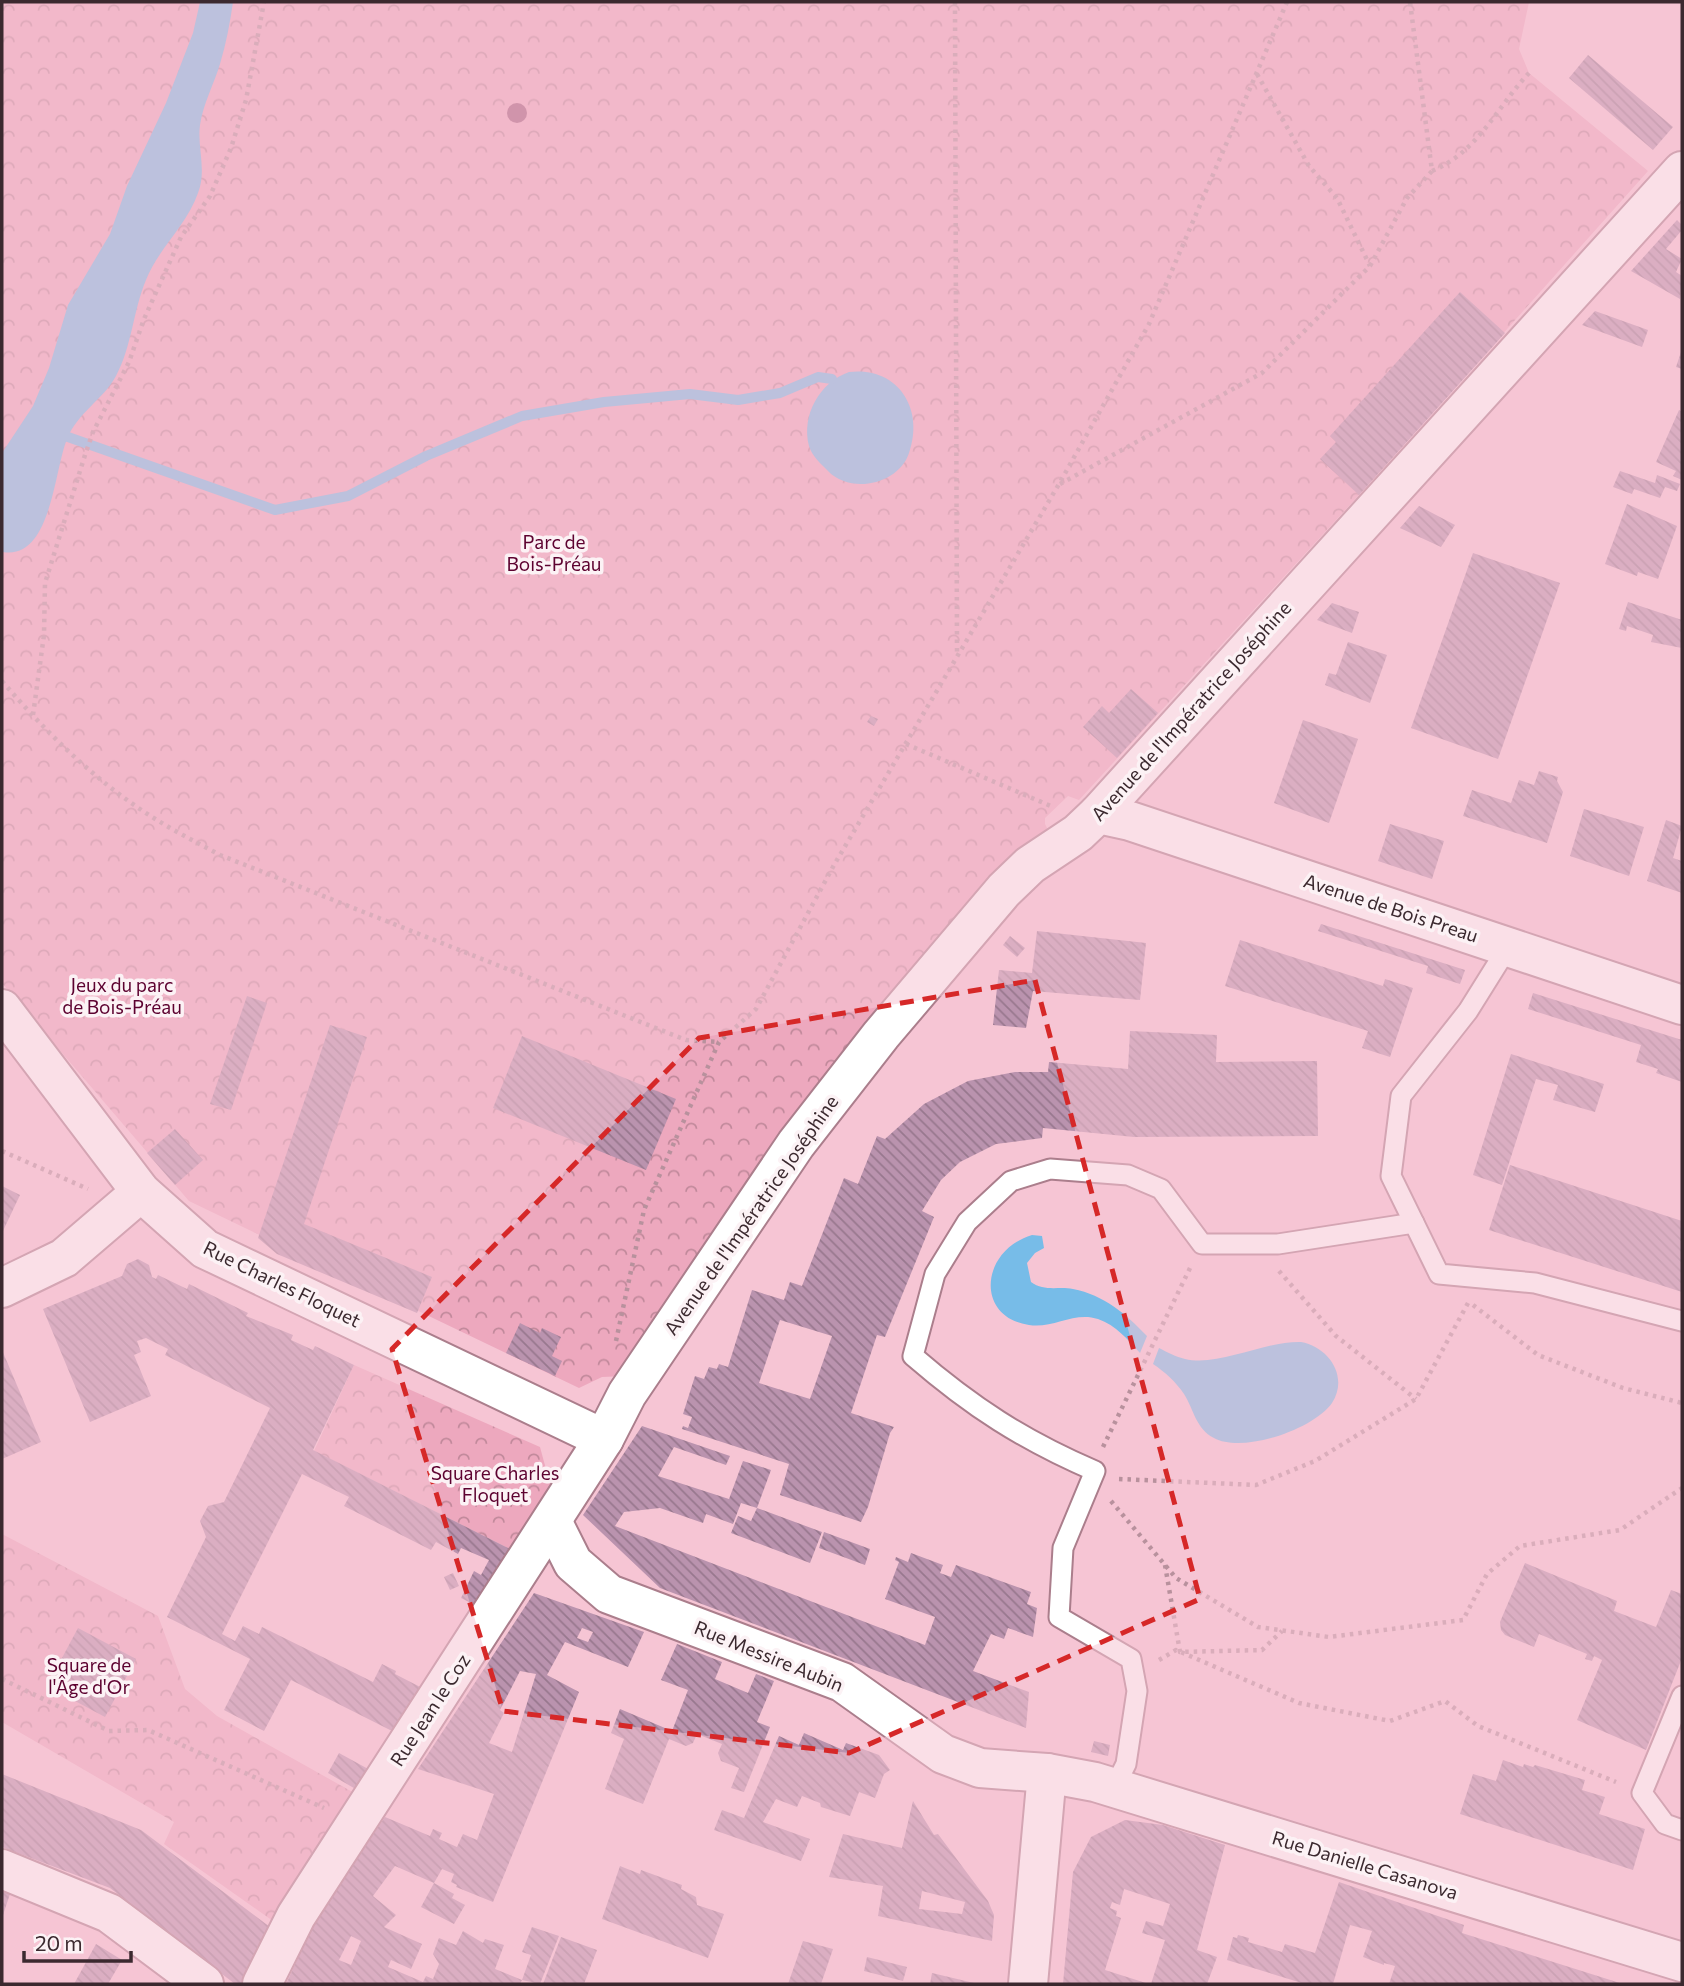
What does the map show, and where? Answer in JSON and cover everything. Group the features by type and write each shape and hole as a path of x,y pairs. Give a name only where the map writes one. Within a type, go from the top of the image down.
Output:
{"street":[{"name":"Avenue de l'Impératrice Joséphine","path":"604,1439 627,1394 796,1144 881,1035 1004,890 1030,865 1078,833 1098,814 1682,171"},
{"name":"Avenue de Bois Preau","path":"1098,814 1130,821 1682,1005"},
{"name":"Rue Charles Floquet","path":"2,1009 141,1192 205,1249 604,1439"},
{"path":"2,1288 64,1258 141,1192"},
{"name":"Rue Jean le Coz","path":"262,1984 296,1916 604,1439"},
{"name":"Rue Messire Aubin","path":"552,1521 573,1563 609,1594 842,1682 943,1754 980,1768 1047,1773"},
{"path":"1028,1984 1047,1773"},
{"name":"Rue Danielle Casanova","path":"1047,1773 1114,1788 1682,1962"},
{"path":"2,1869 109,1913 204,1984"}],"lane":[{"path":"1508,947 1468,1011 1401,1096 1391,1176 1439,1274 1535,1283 1682,1321"},
{"path":"1114,1788 1126,1764 1137,1691 1131,1659 1059,1617 1063,1548 1096,1475 1041,1448 963,1400 913,1356 935,1275 967,1222 1011,1181 1050,1169 1128,1175 1161,1189 1202,1244 1259,1244 1414,1223"},
{"path":"1682,1696 1642,1793 1665,1824 1682,1830"}],"path":[{"path":"33,716 44,635 45,583 85,455 93,432 129,362 144,318 181,237 210,196 231,148 246,100 264,2"},
{"path":"955,2 957,655"},
{"path":"614,1351 644,1210 719,1042 756,1009 1149,324 1286,2"},
{"path":"1410,2 1432,171"},
{"path":"1059,484 1262,373 1370,266 1407,198 1432,171 1450,164 1478,138 1530,73"},
{"path":"1256,74 1309,166 1337,198 1370,266"},
{"path":"2,681 33,716 94,773 148,815 220,855 686,1040 719,1042"},
{"path":"906,744 1056,808 1098,814"},
{"path":"2,1151 91,1190"},
{"path":"1202,1244 1093,1466 1100,1487 1176,1578 1258,1627 1329,1637 1463,1620 1487,1574 1520,1546 1620,1530 1682,1488"},
{"path":"1259,1244 1289,1284 1336,1336 1416,1399"},
{"path":"1439,1274 1468,1302 1538,1355 1623,1388 1682,1403"},
{"path":"1096,1475 1256,1485 1315,1461 1416,1399 1468,1302"},
{"path":"1165,1565 1180,1651"},
{"path":"1134,1675 1176,1650 1262,1650 1283,1631"},
{"path":"1180,1651 1299,1703 1377,1719 1390,1721 1445,1702 1478,1726 1642,1793"},
{"path":"2,1679 109,1731 148,1730 357,1823"}],"highlighted area":[{"path":"1035,980 1200,1599 849,1753 503,1711 392,1349 699,1038"}],"green space":[{"name":"Parc de Bois-Préau","path":"2,2 1529,2 1519,49 1529,73 1648,171 1359,495 1079,800 1068,796 1045,818 1049,832 626,1376 602,1377 579,1388 189,1201 2,983"},
{"name":"Square Charles Floquet","path":"354,1365 540,1447 553,1495 518,1553 314,1451"},
{"name":"Square de l'Âge d'Or","path":"2,1534 158,1616 185,1689 217,1716 356,1794 273,1921 164,1844 174,1822 2,1722"}],"water":[{"path":"200,2 233,2 218,72 200,125 202,176 198,193 187,216 146,280 126,353 116,376 77,421 67,439 54,491 41,528 31,542 19,551 3,552 2,453 33,406 49,368 68,305 110,234 127,186 166,103 193,33"},
{"path":"849,372 866,372 881,376 903,393 910,406 913,436 904,464 885,479 873,483 849,483 838,478 817,460 809,446 808,423 815,401 829,383"},
{"path":"1032,1235 1042,1236 1044,1248 1035,1253 1027,1263 1031,1282 1041,1287 1068,1288 1084,1292 1114,1306 1147,1336 1140,1353 1116,1329 1098,1319 1080,1317 1038,1326 1011,1319 999,1310 991,1283 994,1268 1002,1255 1015,1243"},
{"path":"1301,1342 1320,1350 1328,1357 1337,1374 1337,1393 1323,1413 1310,1422 1259,1441 1227,1442 1208,1434 1199,1424 1181,1390 1153,1364 1159,1348 1182,1358 1198,1361 1227,1357 1272,1345"}],"building":[{"path":"1588,55 1673,127 1653,150 1569,78"},
{"path":"1677,220 1682,225 1682,230 1666,249 1682,259 1676,272 1682,276 1680,299 1631,271"},
{"path":"1460,292 1505,333 1359,495 1320,459 1336,442 1330,436"},
{"path":"1595,311 1648,330 1642,347 1582,325"},
{"path":"1682,349 1682,369 1676,367"},
{"path":"1679,410 1682,412 1682,480 1673,476 1676,471 1656,462"},
{"path":"1620,471 1655,483 1657,475 1680,484 1677,491 1665,487 1660,498 1634,489 1632,494 1613,487"},
{"path":"1627,504 1677,526 1658,579 1638,572 1637,576 1605,564"},
{"path":"1419,506 1455,525 1441,547 1400,528"},
{"path":"1473,553 1560,583 1498,759 1411,728"},
{"path":"1628,602 1682,620 1682,648 1651,642 1653,635 1627,626 1626,631 1619,629"},
{"path":"1332,603 1359,612 1352,633 1317,620"},
{"path":"1348,642 1387,655 1370,703 1325,685 1329,673 1336,675"},
{"path":"1131,689 1158,713 1117,758 1083,727 1102,706 1109,713"},
{"path":"871,716 878,719 874,726 867,722"},
{"path":"1303,720 1358,739 1329,823 1274,803"},
{"path":"1539,771 1558,777 1557,781 1563,792 1547,843 1463,816 1472,790 1511,803 1519,780 1534,785"},
{"path":"1584,809 1644,827 1629,876 1570,856"},
{"path":"1666,820 1682,826 1673,858 1682,861 1682,893 1647,881"},
{"path":"1390,824 1444,841 1432,879 1378,861"},
{"path":"1321,924 1465,970 1460,984 1426,973 1428,966 1318,931"},
{"path":"1037,931 1146,943 1140,1000 1033,991 1026,1028 993,1025 999,970 1032,973"},
{"path":"1010,936 1025,948 1017,957 1003,945"},
{"path":"1240,940 1383,986 1385,979 1413,988 1390,1057 1362,1048 1368,1031 1225,986"},
{"path":"1533,993 1682,1040 1682,1082 1656,1073 1658,1069 1636,1062 1641,1045 1528,1009"},
{"path":"247,996 267,1003 231,1110 210,1104"},
{"path":"330,1025 367,1037 304,1224 432,1277 417,1313 277,1254 258,1238"},
{"path":"1130,1031 1217,1035 1216,1062 1317,1061 1318,1136 1134,1137 1043,1128 1042,1138 996,1144 960,1162 941,1180 922,1211 934,1217 885,1337 877,1335 851,1413 894,1427 861,1522 780,1495 789,1464 682,1429 683,1426 688,1428 692,1417 683,1414 695,1376 704,1379 709,1367 717,1369 719,1364 728,1367 752,1290 784,1300 790,1282 802,1286 844,1178 858,1184 877,1136 885,1139 924,1104 968,1081 1015,1072 1048,1072 1049,1062 1128,1069","holes":["780,1320 832,1336 810,1399 759,1383"]},
{"path":"522,1036 676,1099 646,1170 493,1108"},
{"path":"1511,1054 1604,1084 1595,1112 1553,1100 1558,1085 1536,1079 1502,1185 1473,1175"},
{"path":"175,1129 203,1160 175,1185 147,1153"},
{"path":"1510,1165 1682,1221 1682,1292 1489,1230"},
{"path":"2,1186 20,1195 2,1233"},
{"path":"138,1259 149,1265 152,1277 156,1279 158,1275 187,1289 189,1284 248,1313 246,1316 293,1335 291,1340 313,1350 315,1346 354,1365 313,1450 518,1553 481,1608 461,1598 474,1571 481,1575 489,1560 461,1548 458,1554 436,1542 431,1550 344,1506 349,1497 302,1474 222,1634 235,1641 243,1626 259,1634 262,1627 373,1682 382,1664 396,1671 395,1674 426,1690 396,1733 291,1680 264,1731 224,1710 250,1659 167,1617 206,1537 200,1521 208,1506 224,1502 270,1408 165,1355 168,1349 146,1338 137,1341 141,1352 134,1355 151,1396 90,1422 43,1309 122,1276 127,1264"},
{"path":"520,1323 540,1333 542,1328 561,1337 552,1356 562,1361 555,1376 506,1353"},
{"path":"2,1350 41,1442 2,1459"},
{"path":"642,1426 730,1456 726,1465 674,1447 658,1476 729,1499 743,1461 771,1470 757,1508 741,1503 733,1524 706,1514 703,1523 660,1508 624,1512 615,1526 925,1645 935,1617 885,1599 899,1562 895,1560 896,1557 908,1562 911,1553 943,1565 940,1573 951,1577 956,1565 1031,1592 1027,1604 1037,1608 1033,1637 1008,1628 1004,1639 991,1634 973,1671 1029,1692 1026,1728 660,1588 583,1515"},
{"path":"757,1508 822,1532 810,1563 731,1533 738,1516 751,1521"},
{"path":"824,1532 870,1549 865,1565 819,1548"},
{"path":"1525,1563 1617,1601 1614,1611 1656,1627 1671,1590 1682,1594 1682,1658 1646,1750 1577,1720 1602,1660 1594,1656 1592,1661 1585,1659 1587,1654 1539,1634 1534,1647 1505,1635 1501,1630 1500,1622"},
{"path":"453,1573 459,1586 450,1590 444,1577"},
{"path":"534,1593 644,1632 628,1667 565,1642 547,1675 579,1692 493,1902 456,1887 457,1885 451,1882 454,1874 442,1869 434,1883 395,1866 373,1896 396,1915 384,1927 422,1944 411,1969 391,1960 388,1967 423,1982 426,1976 433,1979 439,1964 433,1954 439,1938 456,1945 463,1931 483,1943 485,1939 504,1945 495,1969 522,1980 520,1984 286,1984 317,1916 385,1817 430,1836 433,1829 442,1833 439,1839 457,1847 463,1834 477,1840 494,1794 418,1769","holes":["582,1628 593,1632 588,1642 577,1638","520,1671 536,1674 512,1752 489,1743 504,1713 500,1710","351,1936 361,1941 351,1965 339,1960"]},
{"path":"78,1628 136,1659 105,1717 47,1686"},
{"path":"677,1644 722,1662 715,1679 748,1693 756,1674 774,1681 757,1722 770,1727 744,1792 731,1788 739,1768 721,1761 718,1753 722,1744 697,1734 693,1743 686,1746 669,1739 643,1804 605,1789 624,1739 611,1733 620,1709 672,1731 688,1690 661,1680"},
{"path":"804,1733 843,1750 846,1743 879,1755 890,1770 884,1774 875,1798 859,1792 850,1816 821,1807 820,1803 802,1796 797,1807 776,1799 763,1822 810,1839 801,1861 714,1830 722,1810 744,1818 779,1736 799,1745"},
{"path":"1094,1741 1110,1745 1108,1756 1091,1752"},
{"path":"339,1753 370,1770 359,1791 328,1773"},
{"path":"1503,1760 1523,1767 1524,1764 1533,1767 1535,1765 1585,1780 1582,1790 1605,1797 1599,1814 1645,1829 1633,1870 1460,1814 1473,1774 1496,1781"},
{"path":"2,1774 141,1830 270,1927 243,1984 235,1984 110,1888 2,1847"},
{"path":"913,1801 934,1835 938,1834 988,1901 994,1915 992,1941 878,1916 883,1886 829,1877 843,1834 902,1848","holes":["922,1891 965,1902 962,1914 919,1909"]},
{"path":"1125,1820 1163,1825 1225,1845 1197,1950 1217,1957 1207,1984 1151,1984 1165,1940 1142,1933 1146,1921 1163,1926 1170,1904 1124,1889 1120,1905 1112,1902 1110,1908 1117,1911 1116,1916 1121,1918 1105,1970 1149,1984 1063,1984 1073,1872 1091,1837"},
{"path":"620,1866 640,1874 641,1870 682,1885 681,1889 696,1897 697,1905 724,1914 708,1958 602,1919"},
{"path":"1339,1882 1464,1925 1462,1933 1623,1984 1389,1984 1395,1966 1363,1957 1372,1931 1350,1925 1333,1984 1305,1984 1227,1960 1233,1937 1237,1938 1238,1935 1249,1938 1248,1942 1282,1952 1285,1944 1315,1953"},
{"path":"434,1883 454,1894 452,1898 465,1905 454,1924 421,1907"},
{"path":"2,1891 10,1894 2,1918"},
{"path":"532,1927 559,1936 540,1984 522,1980 531,1955 522,1952"},
{"path":"561,1937 597,1950 584,1984 543,1984"},
{"path":"803,1941 833,1949 821,1984 788,1984"},
{"path":"96,1944 122,1960 108,1984 74,1984"},
{"path":"867,1957 907,1967 903,1981 864,1971"},
{"path":"932,1973 974,1983 974,1984 930,1984"}],"waterway":[{"path":"68,437 275,510 348,496 426,456 522,416 604,402 690,394 738,400 780,393 818,377 832,379"}],"park label":[{"name":"Jeux du parc de Bois-Préau","path":"122,996"}]}
